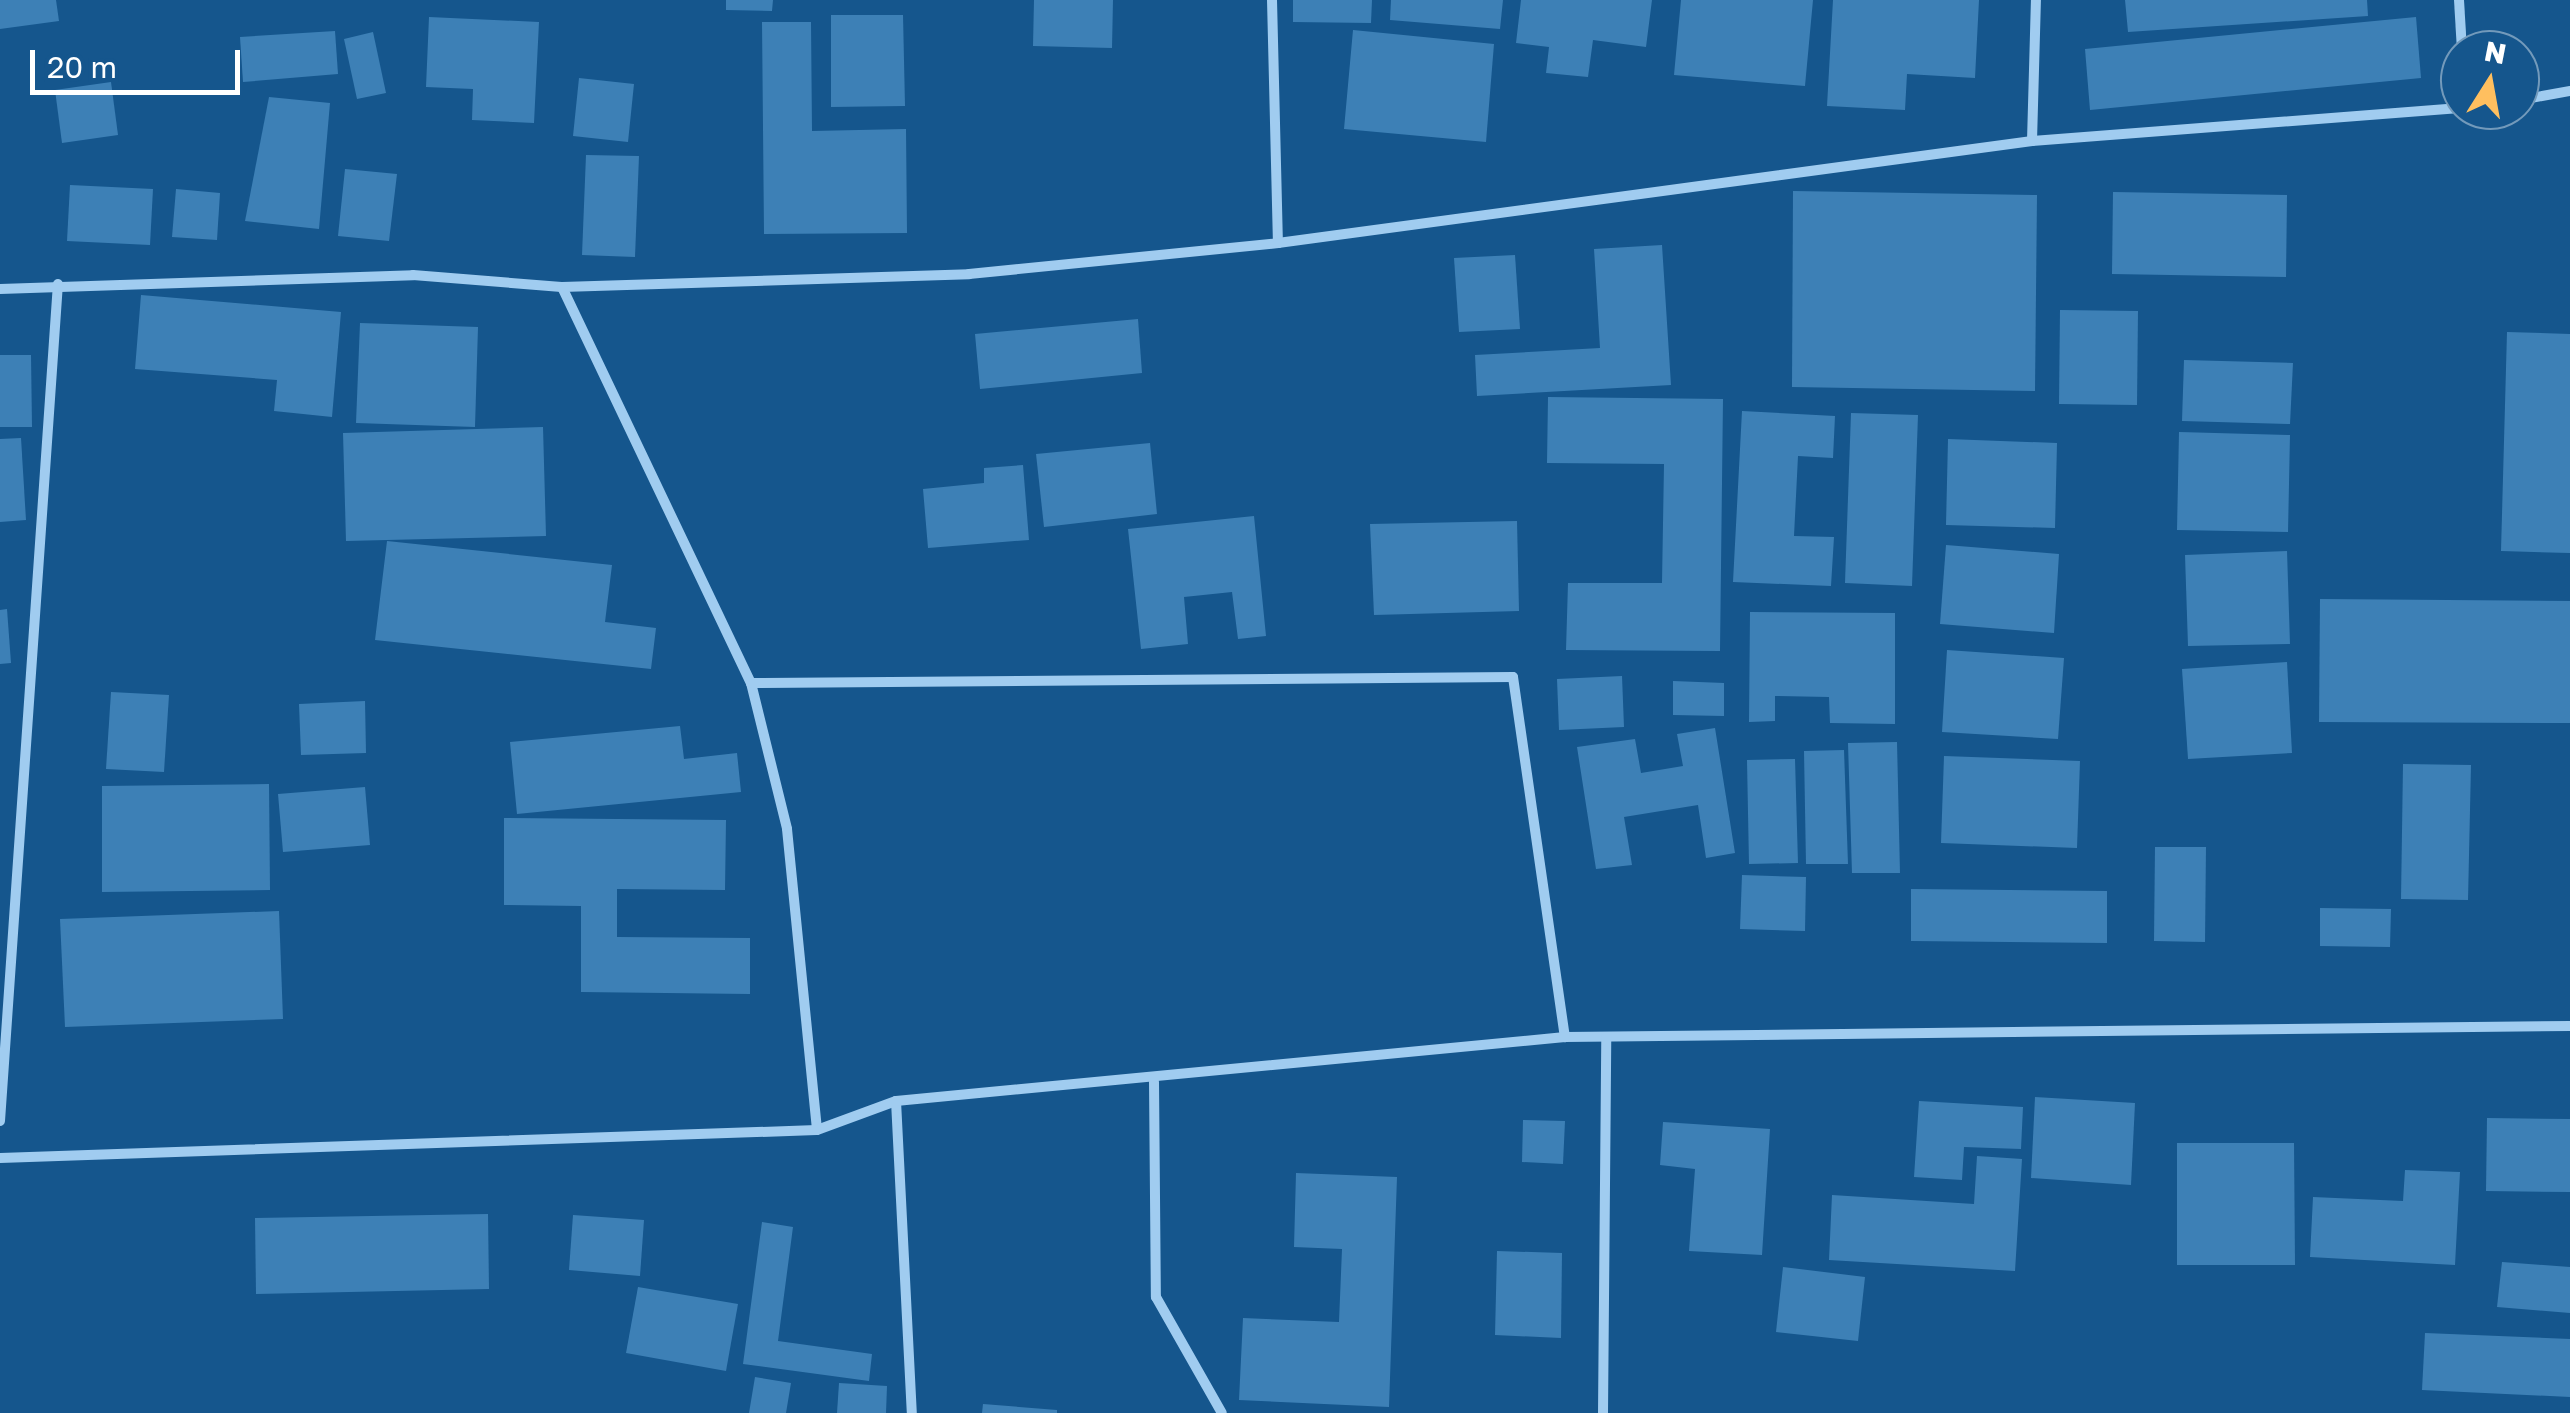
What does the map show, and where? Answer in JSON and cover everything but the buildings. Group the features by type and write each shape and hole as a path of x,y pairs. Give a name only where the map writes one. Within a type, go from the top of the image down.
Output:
{"street":[{"path":"1272,0 1278,242"},
{"path":"2032,141 2036,0"},
{"path":"2458,0 2460,30"},
{"path":"2540,96 2570,91"},
{"path":"0,290 58,284 413,275 562,287 969,274 1278,242 2032,141 2440,110"},
{"path":"0,1121 58,284"},
{"path":"562,287 751,682 787,829 817,1130"},
{"path":"751,682 1513,677 1565,1037"},
{"path":"0,1158 817,1130 896,1101 1154,1082 1565,1037 2570,1026"},
{"path":"1603,1413 1606,1036"},
{"path":"1154,1082 1156,1297 1222,1413"},
{"path":"896,1101 912,1413"}]}
